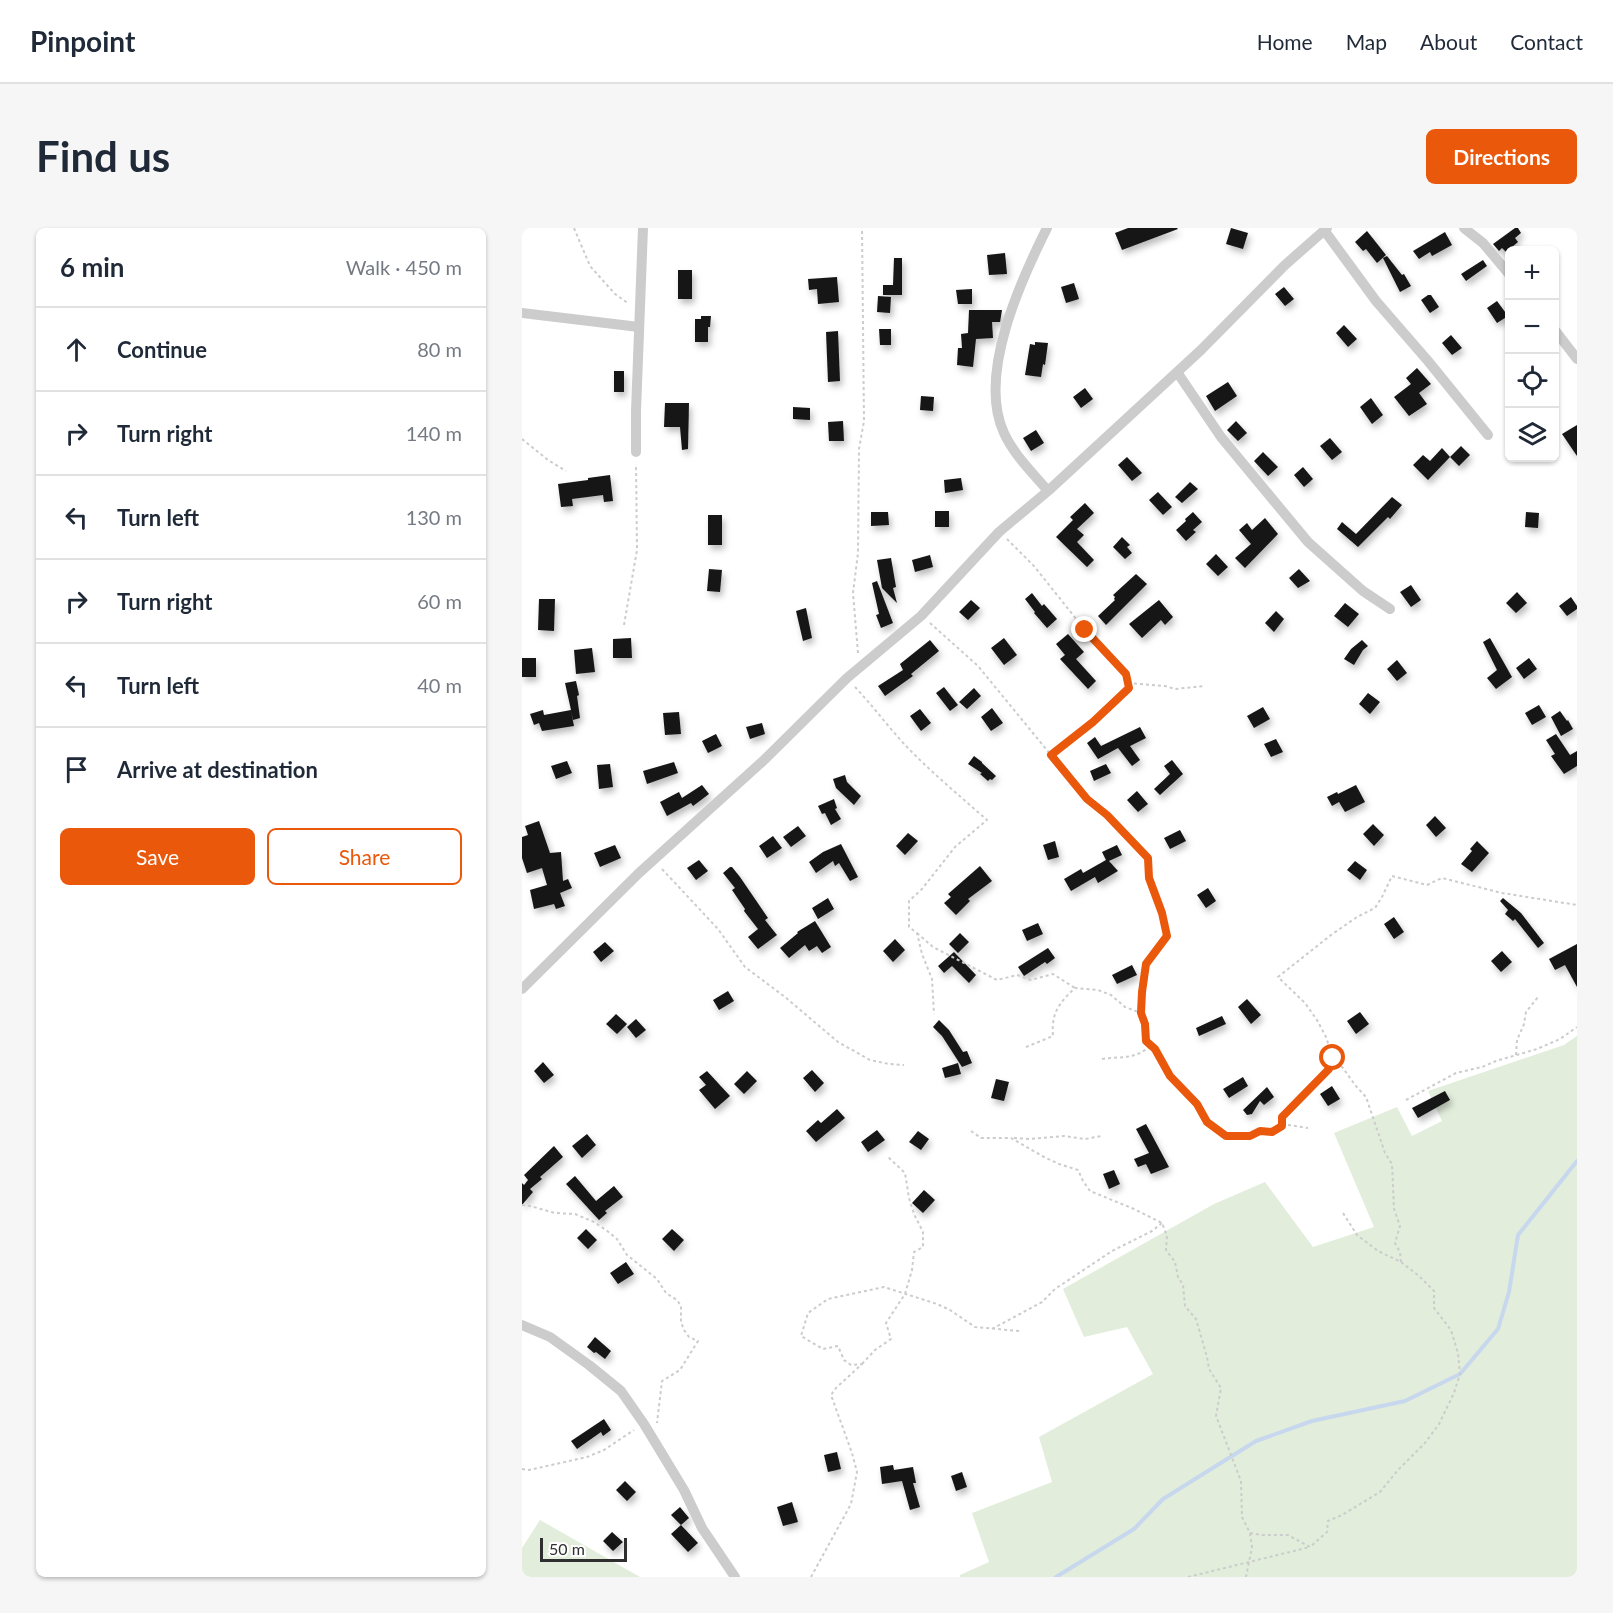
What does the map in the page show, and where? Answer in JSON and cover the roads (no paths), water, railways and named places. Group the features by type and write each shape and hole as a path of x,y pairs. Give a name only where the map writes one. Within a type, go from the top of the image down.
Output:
{"street":[{"path":"636,452 639,310 644,228"},
{"path":"1047,228 1033,255 1012,309 995,381 997,413 1003,431 1013,451 1048,491"},
{"path":"1464,228 1483,243 1505,269"},
{"path":"522,989 600,910 763,761 846,678 921,616 999,532 1048,491 1177,372 1325,229 1376,301 1488,435"},
{"path":"522,313 639,327"},
{"path":"1559,336 1577,359"},
{"path":"1177,372 1221,437 1308,542 1363,591 1390,609"},
{"path":"522,1324 550,1337 621,1391 684,1490 702,1528 735,1577"}],"waterway":[{"path":"1056,1577 1134,1529 1163,1499 1256,1441 1312,1421 1405,1401 1460,1374 1498,1329 1509,1292 1518,1235 1577,1161"}]}
